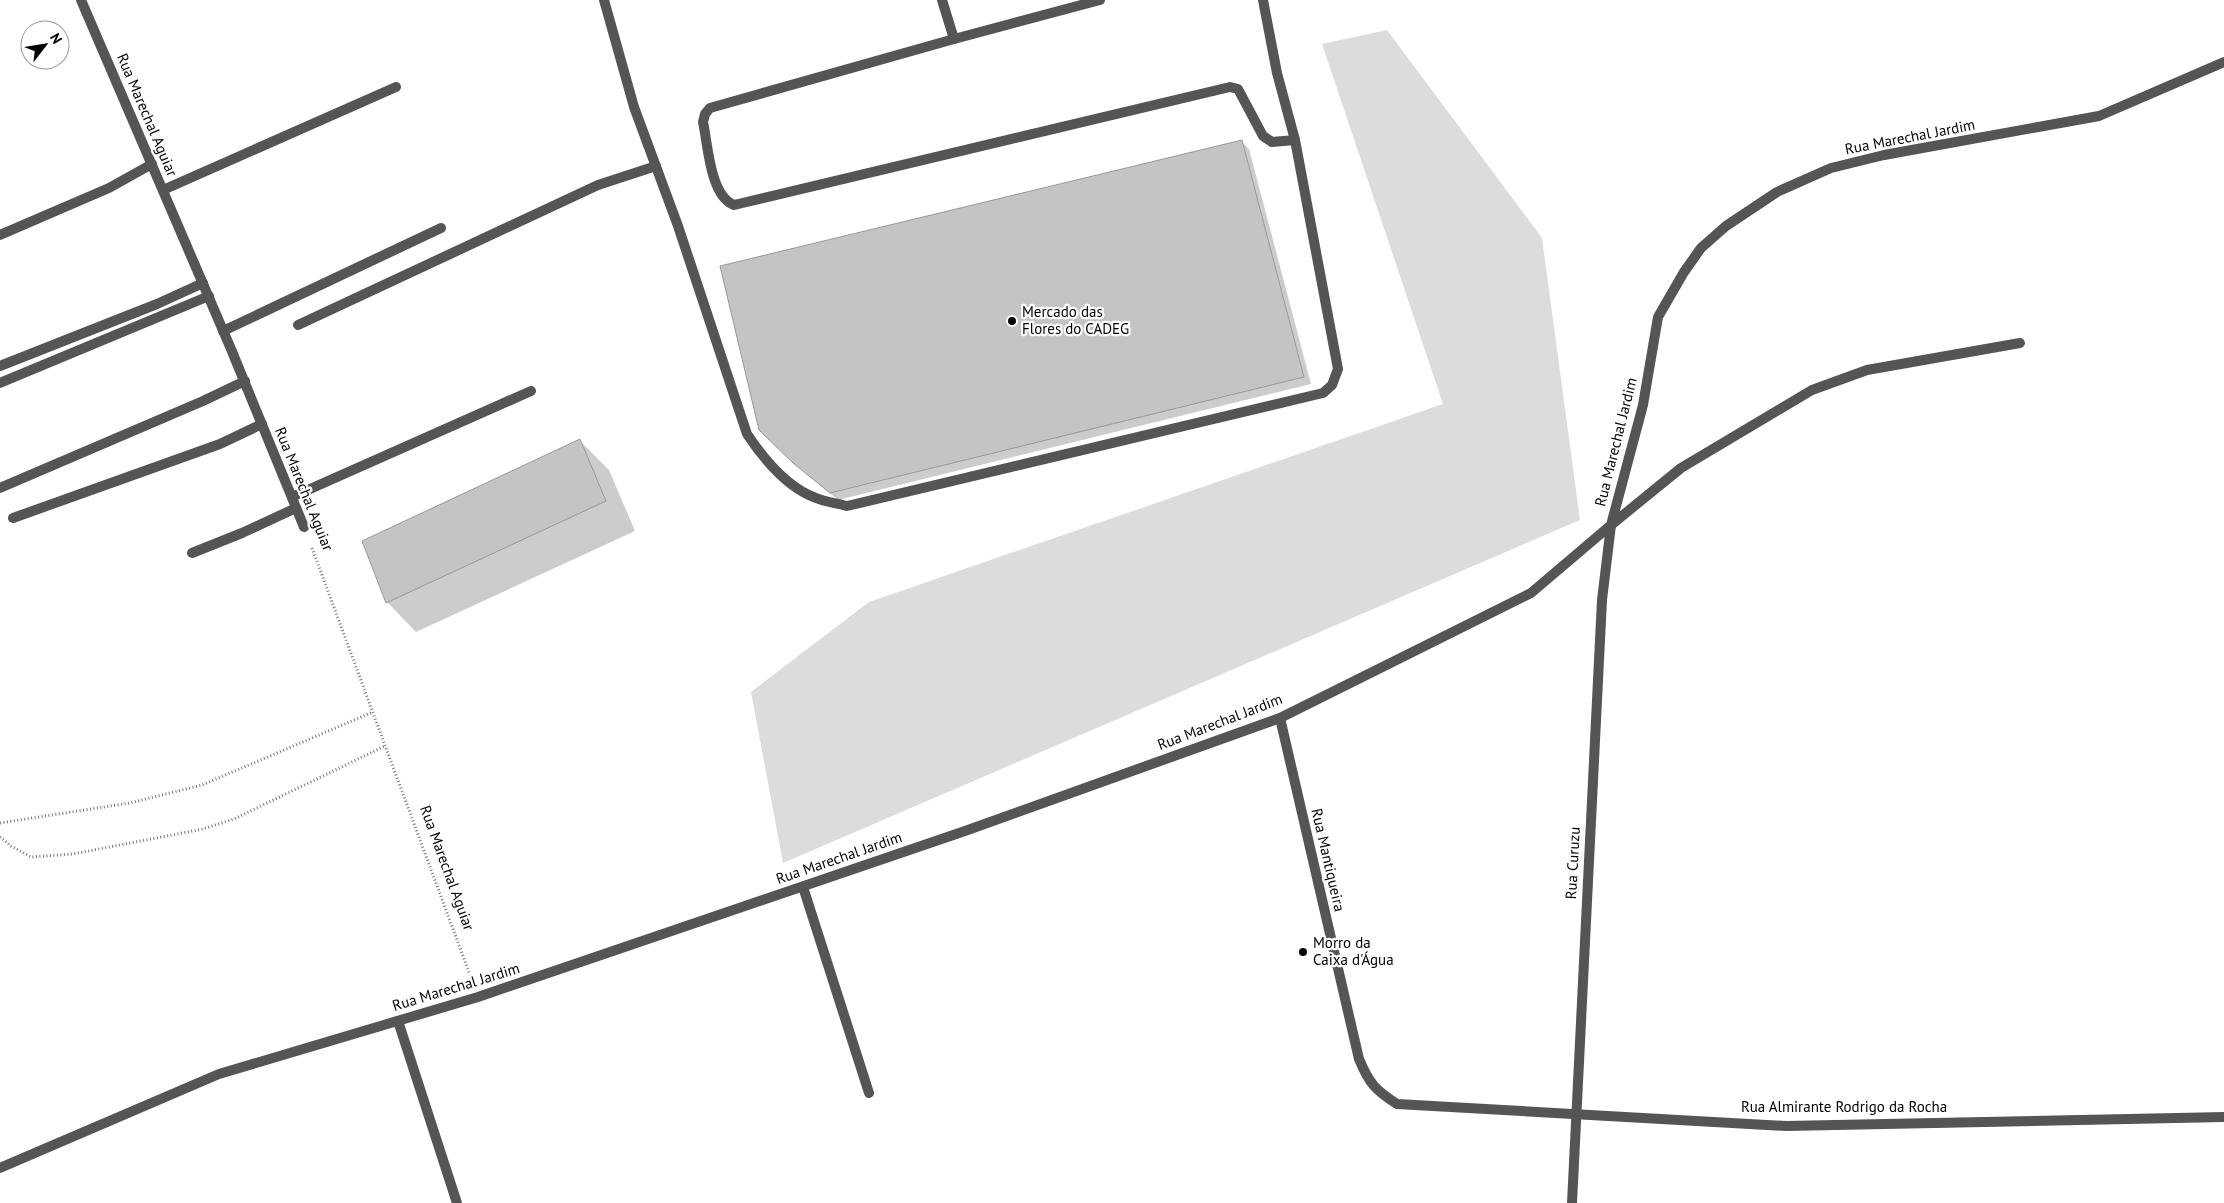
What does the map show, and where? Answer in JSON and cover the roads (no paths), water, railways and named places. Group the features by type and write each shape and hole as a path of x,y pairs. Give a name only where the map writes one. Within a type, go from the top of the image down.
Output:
{"street":[{"name":"Rua Marechal Aguiar","path":"81,0 245,381 304,527"},
{"path":"604,0 634,108 678,226 747,434 766,462 788,480 814,498 847,506 1323,393 1332,385 1338,369 1295,140 1277,73 1263,0"},
{"path":"942,0 954,39"},
{"path":"1100,0 710,108 705,114 703,122 716,186 725,202 734,205 1230,86 1238,89 1263,136 1272,142 1295,140"},
{"name":"Rua Marechal Jardim","path":"0,1168 219,1074 478,997 803,887 1280,718 1532,593 1611,524 1643,405 1658,317 1684,272 1701,248 1726,226 1776,192 1831,168 1884,156 2100,116 2224,62"},
{"path":"163,190 396,87"},
{"path":"0,235 109,188 152,164"},
{"path":"298,325 598,185 656,166"},
{"path":"223,331 441,228"},
{"path":"0,366 157,304 203,283"},
{"path":"0,383 209,296"},
{"path":"1611,524 1681,468 1812,390 1867,370 2020,343"},
{"path":"0,488 194,405 245,381"},
{"path":"292,497 531,391"},
{"path":"13,518 220,444 262,424"},
{"path":"192,553 242,534 296,508"},
{"name":"Rua Curuzu","path":"1572,1203 1575,1113 1602,610 1611,524"},
{"name":"Rua Mantiqueira","path":"1280,718 1360,1059 1367,1077 1377,1092"},
{"path":"803,887 870,1093"},
{"path":"398,1021 457,1203"},
{"name":"Rua Almirante Rodrigo da Rocha","path":"1377,1092 1396,1104 1786,1126 2224,1117"}],"place":[{"name":"Mercado das Flores do CADEG","path":"1012,321"},
{"name":"Morro da Caixa d'Água","path":"1303,952"}]}
